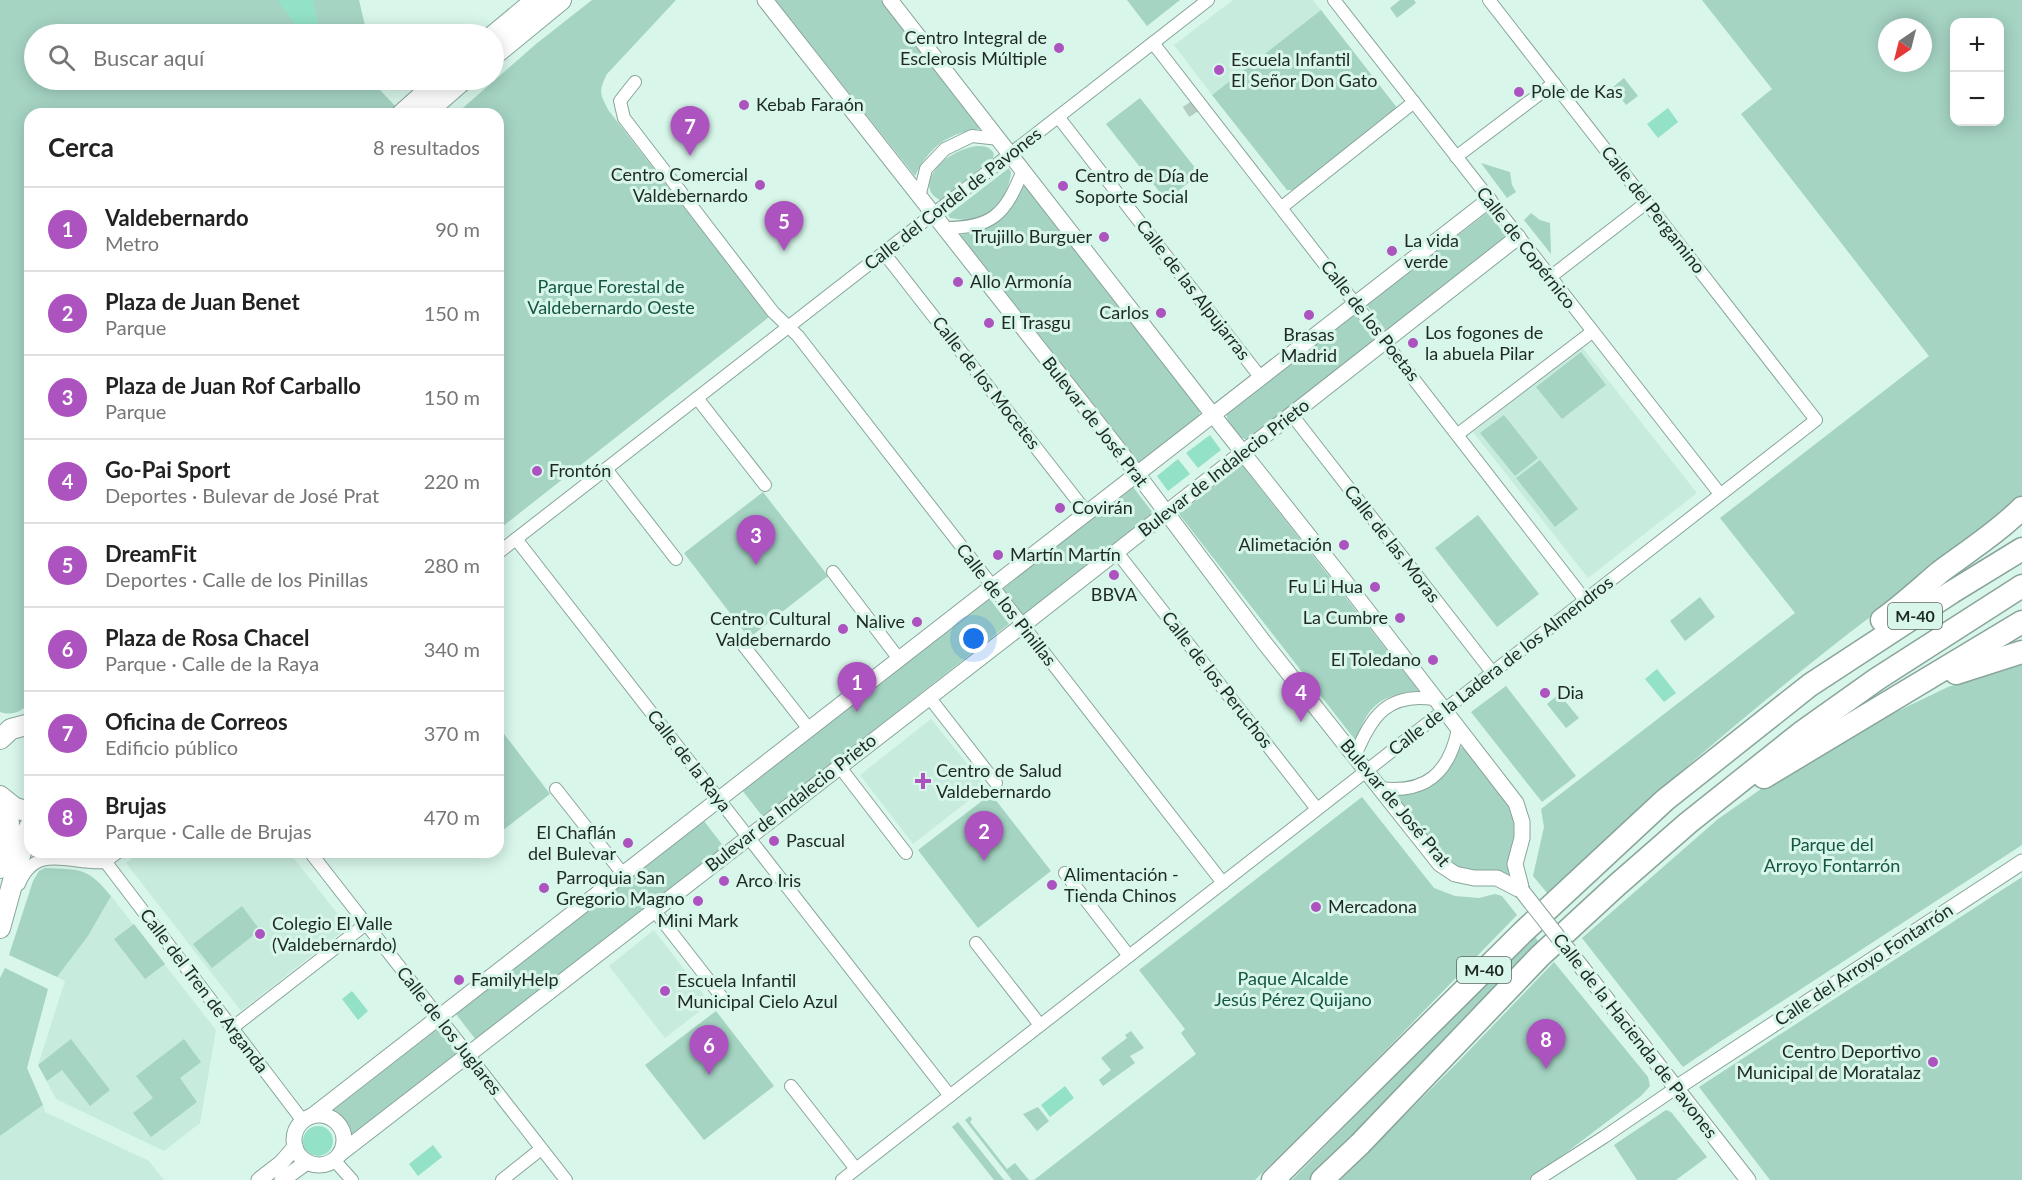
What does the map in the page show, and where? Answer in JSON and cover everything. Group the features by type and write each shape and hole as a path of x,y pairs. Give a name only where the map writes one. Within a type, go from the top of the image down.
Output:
{"highway":[{"path":"1908,602 1939,573 1997,530 2022,508"},
{"path":"1810,685 1839,652 2022,524"},
{"name":"M-40","path":"1272,1180 1523,932 1665,800 1810,685 2022,549"},
{"name":"M-40","path":"1322,1180 1360,1144 1540,956 1688,823 1801,733 2022,586"},
{"path":"1688,823 2022,622"},
{"path":"1915,686 2022,652"}],"main road":[{"path":"504,27 536,0"},
{"path":"504,47 561,0"},
{"path":"409,108 429,90"},
{"path":"431,108 452,90"},
{"path":"0,739 11,729 24,724"},
{"path":"2,798 15,808 24,810"},
{"path":"0,868 10,830 9,817 2,798"},
{"path":"0,929 24,841"}],"street":[{"name":"Bulevar de José Prat","path":"765,0 1137,474 1263,641 1440,864 1455,874 1474,878 1497,878 1522,891"},
{"path":"890,0 1516,803 1522,822 1522,838 1515,864 1522,891"},
{"name":"Calle del Cordel de Pavones","path":"504,549 1209,0"},
{"name":"Calle de Copérnico","path":"1335,0 1549,278 1720,494"},
{"name":"Calle del Pergamino","path":"1489,0 1816,420"},
{"name":"Calle de los Poetas","path":"1153,43 1197,104 1281,207 1585,600"},
{"name":"Calle de los Pinillas","path":"790,326 781,308 629,113 627,105 634,82 620,101 624,118 774,312 790,326 1223,883"},
{"path":"1456,157 1554,83"},
{"path":"1281,207 1414,102"},
{"name":"Calle de las Alpujarras","path":"1059,118 1261,378"},
{"path":"919,196 926,170 945,149 972,136 999,140"},
{"path":"943,228 982,225 996,216 1015,192 1023,170"},
{"path":"308,1118 318,1115 331,1118 340,1128 344,1140 338,1156 318,1165 307,1162 299,1156 294,1136 308,1118 1489,200"},
{"path":"1549,278 1646,203"},
{"name":"Bulevar de Indalecio Prieto","path":"338,1156 1518,237"},
{"name":"Calle de los Mocetes","path":"884,253 1087,513"},
{"path":"1458,434 1592,332"},
{"path":"698,398 765,486"},
{"name":"Calle de las Moras","path":"1292,415 1492,672"},
{"name":"Calle de la Ladera de los Almendros","path":"842,1180 1816,420"},
{"path":"606,469 676,559"},
{"name":"Calle de la Raya","path":"516,539 950,1096"},
{"name":"Calle de los Peruchos","path":"1116,551 1317,809"},
{"path":"833,572 900,659"},
{"path":"740,641 809,729"},
{"name":"Calle de la Ladera de los Almendros","path":"1355,756 1365,732 1376,715 1398,701 1417,696 1434,699"},
{"path":"929,697 996,783"},
{"name":"Calle de la Ladera de los Almendros","path":"1380,788 1404,789 1424,783 1433,777 1440,771 1451,754 1458,729"},
{"path":"839,766 906,853"},
{"path":"556,789 622,874"},
{"path":"0,929 21,880 33,863 52,858 93,863 100,858"},
{"name":"Calle del Tren de Arganda","path":"103,858 232,1028 308,1118"},
{"name":"Calle de los Juglares","path":"315,858 566,1180"},
{"name":"Calle del Arroyo Fontarrón","path":"1676,1088 2022,862"},
{"path":"1065,873 1129,956"},
{"name":"Calle de la Hacienda de Pavones","path":"1522,891 1748,1180"},
{"path":"654,910 721,996"},
{"path":"232,1028 366,924"},
{"path":"976,943 1040,1025"},
{"path":"791,1086 856,1169"},
{"path":"1537,1180 1676,1088"},
{"path":"259,1180 281,1163 295,1147"},
{"path":"502,1180 541,1149"},
{"path":"338,1156 352,1180"},
{"path":"282,1180 307,1162"}],"shaded area":[{"path":"277,0 313,0 318,24 295,24"},
{"name":"Escuela Infantil El Señor Don Gato","path":"1233,0 1313,0 1321,10 1212,95 1174,45"},
{"path":"1668,108 1678,122 1658,138 1647,124"},
{"path":"1582,347 1697,493 1588,578 1473,432"},
{"path":"1210,435 1221,450 1198,468 1186,453"},
{"path":"1178,459 1190,474 1168,491 1157,476"},
{"path":"1657,669 1676,693 1664,702 1645,679"},
{"name":"Centro de Salud Valdebernardo","path":"931,719 986,787 913,844 860,775"},
{"name":"Colegio El Valle (Valdebernardo)","path":"132,858 294,858 348,927 241,1011 126,863"},
{"path":"111,896 216,1030 200,1123 164,1151 56,1099 38,1065 65,981 57,977 88,936"},
{"name":"Escuela Infantil Municipal Cielo Azul","path":"654,930 710,1003 665,1038 609,966"},
{"path":"352,991 368,1011 358,1020 342,999"},
{"path":"1065,1086 1074,1098 1050,1117 1041,1105"},
{"path":"43,1105 45,1112 149,1161 164,1180 0,1180 0,1136"},
{"path":"318,1126 324,1127 332,1135 332,1147 324,1155 318,1156 312,1155 304,1147 303,1141 304,1135 312,1127"},
{"path":"433,1145 442,1157 418,1176 409,1164"}],"green space":[{"path":"0,0 359,0 365,24 24,24 24,90 380,90 397,108 24,108 24,708 9,714 0,712"},
{"name":"Parque Forestal de Valdebernardo Oeste","path":"592,0 676,0 607,74 601,89 602,97 609,111 769,317 504,525 504,108 463,108 483,90 504,90 504,72"},
{"path":"775,0 881,0 983,128 960,133 942,142 927,156 915,176"},
{"path":"1127,0 1180,0 1147,26"},
{"path":"1400,0 1414,0 1416,3 1397,18 1390,8"},
{"path":"1702,0 2022,0 2022,499 1754,710 1649,800 1548,894 1533,876 1544,827 1541,809 1795,613 1720,518 1929,356 1741,114 1772,89"},
{"path":"1321,10 1398,109 1293,190 1287,190 1212,95"},
{"path":"1624,78 1638,96 1626,105 1613,87"},
{"path":"1140,98 1200,174 1166,200 1106,124"},
{"path":"976,146 989,148 994,154 993,158 940,200 933,195 929,183 940,164 958,152"},
{"path":"1481,163 1510,172 1512,185 1516,192 1507,198"},
{"path":"1009,168 1011,172 1008,186 1001,200 991,212 976,220 950,218 948,215"},
{"path":"1024,180 1200,411 1199,416 1142,462 1132,457 960,235 984,228 1001,218 1014,203"},
{"path":"1488,212 1507,238 1387,332 1367,305"},
{"path":"1531,213 1540,220 1550,223 1551,254 1524,220"},
{"path":"1354,314 1375,342 1249,440 1240,437 1230,427 1227,413"},
{"path":"1581,352 1606,385 1562,419 1536,387"},
{"path":"1504,415 1538,458 1515,476 1480,433"},
{"path":"1540,460 1578,509 1555,527 1516,478"},
{"path":"1242,465 1419,691 1395,695 1377,704 1365,719 1356,741 1179,514"},
{"path":"1133,487 1153,513 1023,616 1003,589"},
{"path":"763,492 828,576 749,638 684,553"},
{"path":"1478,515 1539,594 1497,627 1435,548"},
{"path":"1700,597 1715,617 1685,641 1670,621"},
{"path":"989,598 1009,624 763,817 742,790"},
{"name":"Parque del Arroyo Fontarrón","path":"2022,662 2022,845 1683,1067 1582,938 1718,819 1784,773 1854,732 1948,687"},
{"path":"1506,686 1576,776 1542,802 1471,712"},
{"path":"1559,694 1579,718 1566,728 1547,704"},
{"path":"504,734 550,794 504,829"},
{"path":"1463,747 1510,807 1517,830 1509,854 1510,875 1497,870 1467,871 1445,861 1397,799 1399,795 1420,791 1436,782 1449,767 1459,748"},
{"path":"991,794 1051,871 978,928 918,850"},
{"name":"Paque Alcalde Jesús Pérez Quijano","path":"1362,797 1434,888 1455,896 1479,898 1495,894 1502,896 1517,915 1255,1180 1034,1180 1196,1054 1181,1033 1185,1029 1139,970"},
{"path":"704,821 724,847 476,1040 456,1014"},
{"path":"45,868 83,872 96,880 111,896 88,936 57,977 9,955 33,881 39,871"},
{"name":"Centro Deportivo Municipal de Moratalaz","path":"2022,877 2022,1180 1770,1180 1699,1087"},
{"path":"242,906 260,930 212,968 193,944"},
{"path":"134,924 165,964 145,979 114,939"},
{"path":"1534,935 1540,944 1313,1178 1311,1180 1292,1180"},
{"path":"1554,962 1648,1077 1650,1086 1641,1096 1530,1180 1340,1180 1460,1060"},
{"path":"5,968 48,989 27,1068 43,1105 0,1136 0,978"},
{"path":"716,1011 774,1086 704,1140 645,1065"},
{"path":"440,1027 459,1053 350,1137 344,1121 331,1112"},
{"path":"1131,1031 1144,1048 1130,1056 1135,1063 1103,1086 1099,1080 1111,1070 1101,1058 1127,1038 1125,1035"},
{"path":"71,1039 110,1090 90,1106 62,1070 47,1081 38,1065"},
{"path":"184,1039 201,1062 180,1078 197,1102 151,1137 133,1113 153,1098 136,1076"},
{"path":"1038,1107 1049,1121 1037,1131 1023,1114"},
{"path":"1666,1110 1671,1112 1707,1157 1676,1180 1637,1180 1614,1145"},
{"path":"970,1116 972,1119 970,1122 1007,1169 1015,1163 1029,1180 1012,1180 965,1120"},
{"path":"958,1122 1004,1180 994,1180 952,1127"}],"tunnel":[{"path":"1186,112 1195,106"}],"place":[{"name":"Centro Integral de Esclerosis Múltiple","path":"1059,48"},
{"name":"Escuela Infantil El Señor Don Gato","path":"1219,70"},
{"name":"Pole de Kas","path":"1519,92"},
{"name":"Kebab Faraón","path":"744,105"},
{"name":"Oficina de Correos","path":"690,156"},
{"name":"Centro Comercial Valdebernardo","path":"760,185"},
{"name":"Centro de Día de Soporte Social","path":"1063,186"},
{"name":"Trujillo Burguer","path":"1104,237"},
{"name":"DreamFit","path":"784,251"},
{"name":"La vida verde","path":"1392,251"},
{"name":"Allo Armonía","path":"958,282"},
{"name":"Carlos","path":"1161,313"},
{"name":"Brasas Madrid","path":"1309,315"},
{"name":"El Trasgu","path":"989,323"},
{"name":"Los fogones de la abuela Pilar","path":"1413,343"},
{"name":"Frontón","path":"537,471"},
{"name":"Covirán","path":"1060,508"},
{"name":"Alimetación","path":"1344,545"},
{"name":"Martín Martín","path":"998,555"},
{"name":"Plaza de Juan Rof Carballo","path":"756,565"},
{"name":"BBVA","path":"1114,575"},
{"name":"Fu Li Hua","path":"1375,587"},
{"name":"La Cumbre","path":"1400,618"},
{"name":"Nalive","path":"917,622"},
{"name":"Centro Cultural Valdebernardo","path":"843,629"},
{"name":"El Toledano","path":"1433,660"},
{"name":"Dia","path":"1545,693"},
{"name":"Valdebernardo","path":"857,712"},
{"name":"Go-Pai Sport","path":"1301,722"},
{"name":"Centro de Salud Valdebernardo","path":"923,781"},
{"name":"Pascual","path":"774,841"},
{"name":"El Chaflán del Bulevar","path":"628,843"},
{"name":"Plaza de Juan Benet","path":"984,861"},
{"name":"Arco Iris","path":"724,881"},
{"name":"Alimentación - Tienda Chinos","path":"1052,885"},
{"name":"Parroquia San Gregorio Magno","path":"544,888"},
{"name":"Mini Mark","path":"698,901"},
{"name":"Mercadona","path":"1316,907"},
{"name":"Colegio El Valle (Valdebernardo)","path":"260,934"},
{"name":"FamilyHelp","path":"459,980"},
{"name":"Escuela Infantil Municipal Cielo Azul","path":"665,991"},
{"name":"Centro Deportivo Municipal de Moratalaz","path":"1933,1062"},
{"name":"Brujas","path":"1546,1069"},
{"name":"Plaza de Rosa Chacel","path":"709,1075"}]}
